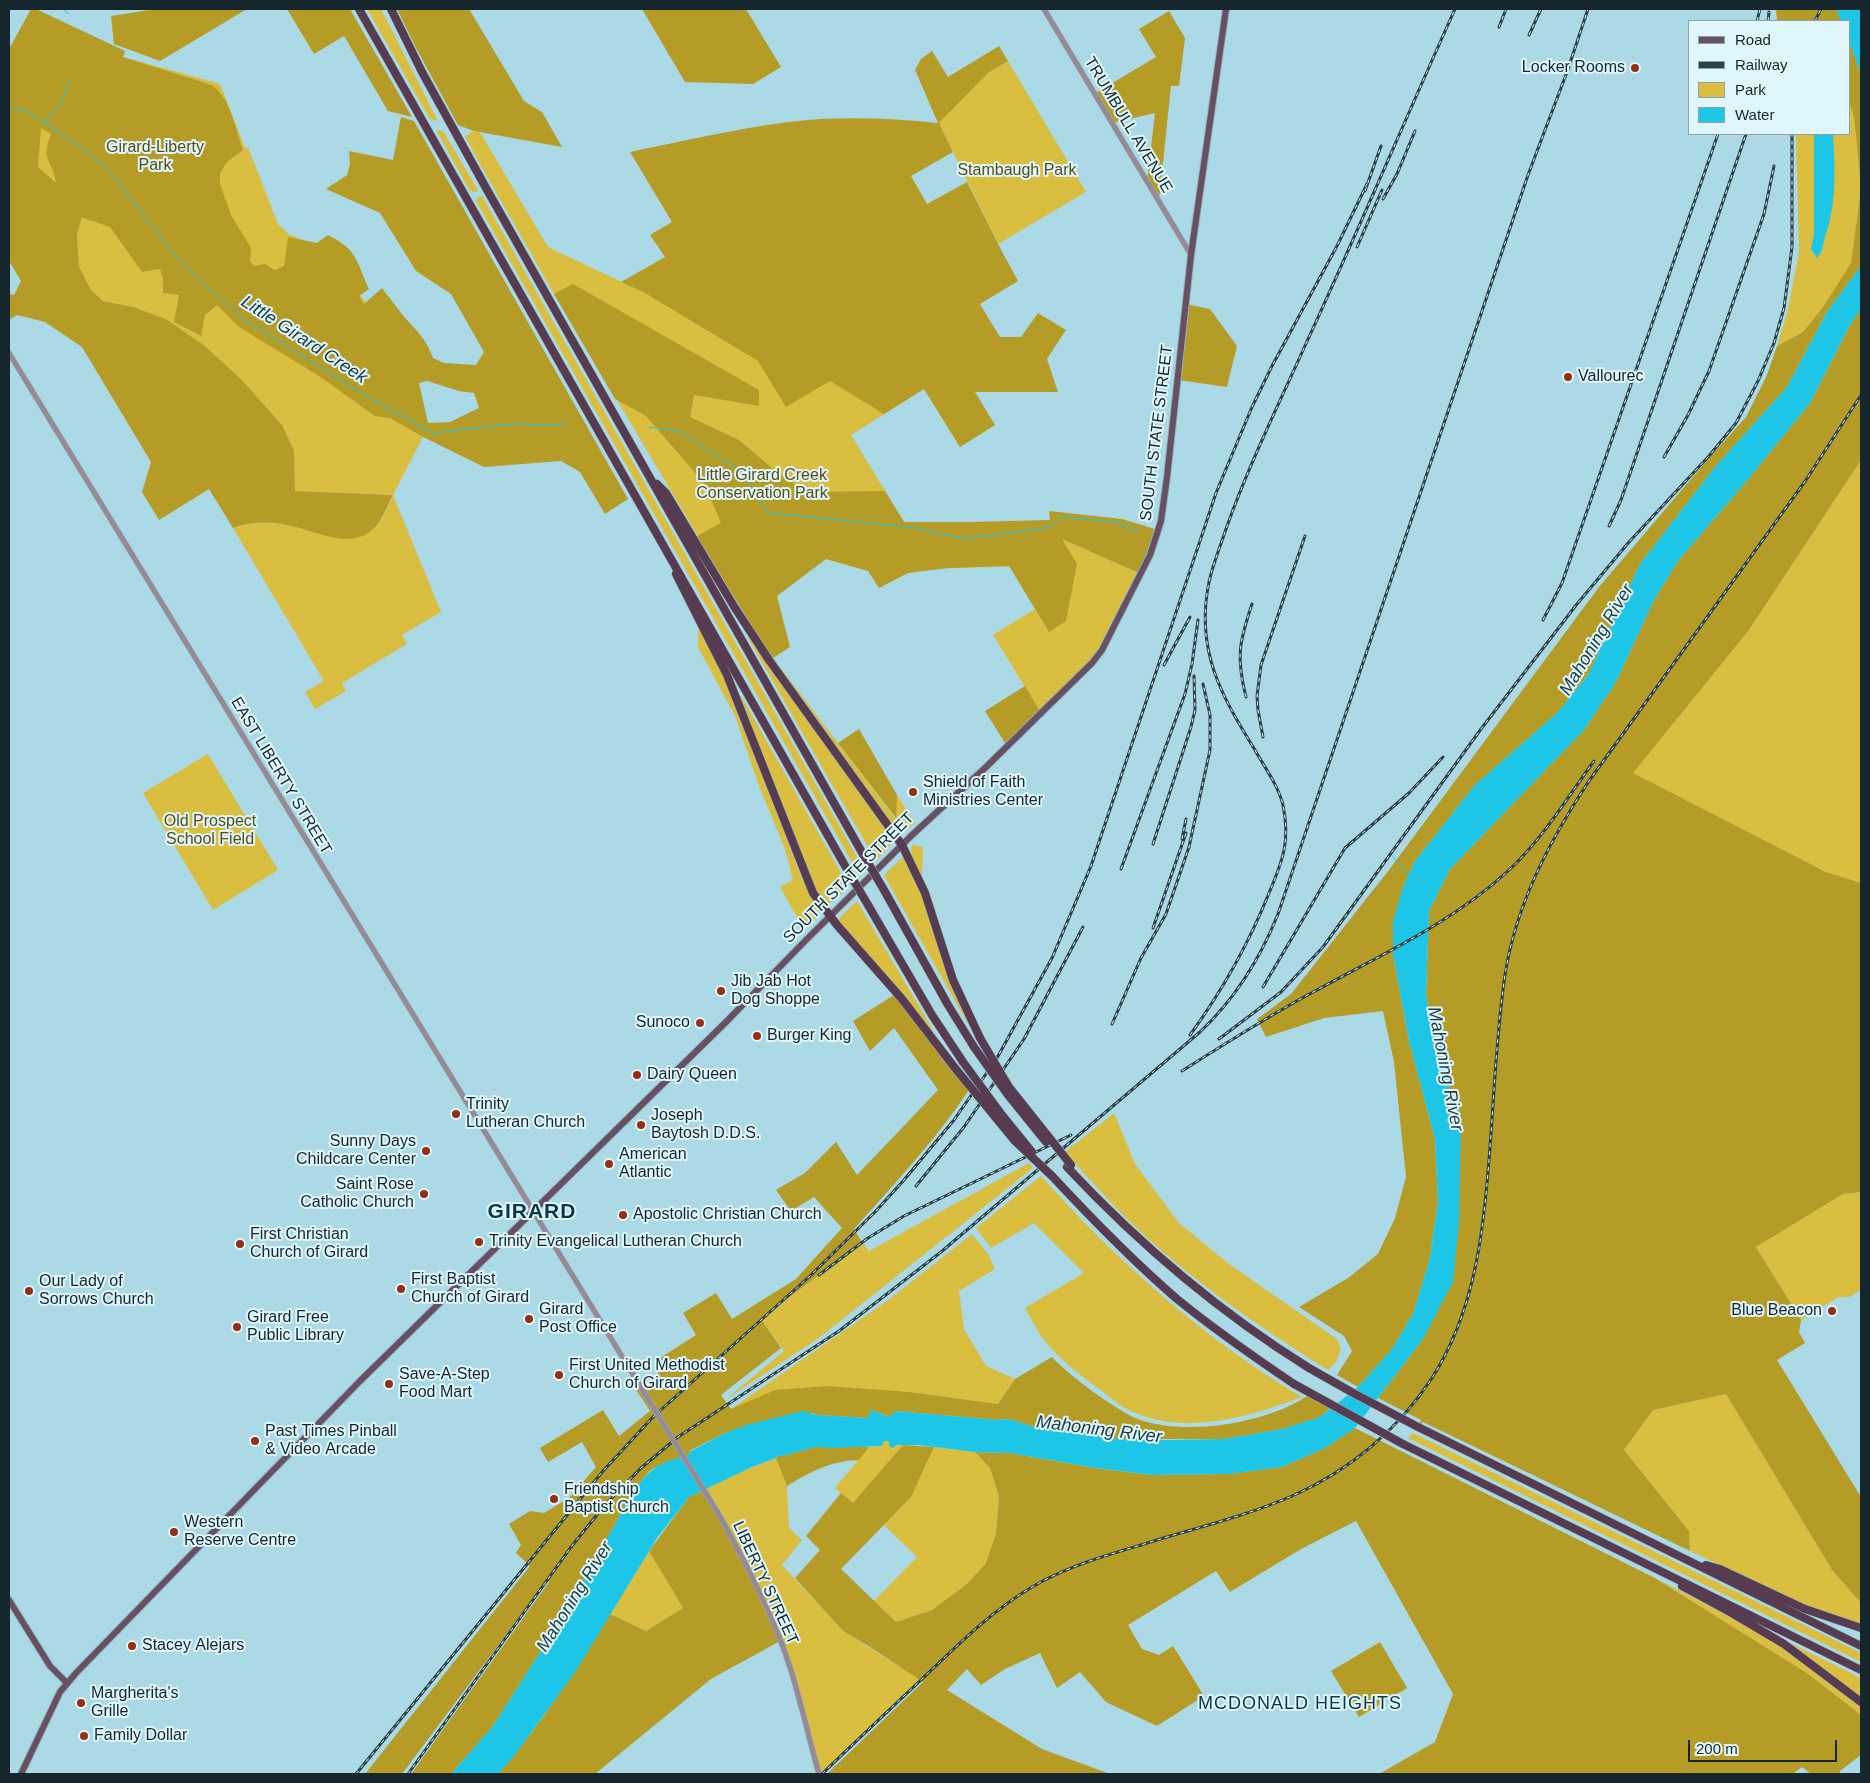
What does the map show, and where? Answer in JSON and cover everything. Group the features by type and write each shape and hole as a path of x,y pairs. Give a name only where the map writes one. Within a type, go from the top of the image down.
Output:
{"highway":[{"path":"359,9 848,871 932,1015 963,1062 1002,1115 1052,1176"},
{"path":"386,9 462,153 478,174"},
{"path":"391,9 422,72 478,174 948,1004 974,1047 1008,1095 1102,1205 1129,1231 1208,1298 1309,1368 1418,1428 1861,1646"},
{"path":"649,476 666,493 735,608 769,660 902,845 924,893 953,980 980,1038 1009,1087 1069,1166"},
{"path":"669,556 678,582 708,636 740,705 810,885 830,916 902,999 1014,1140 1052,1176 1110,1237 1176,1298 1241,1349 1294,1384 1402,1444 1861,1670"},
{"path":"1688,1560 1720,1569 1804,1609 1861,1628"},
{"path":"1657,1570 1689,1591 1730,1612 1784,1644 1861,1702"}],"main road":[{"name":"SOUTH STATE STREET","path":"20,1774 60,1692 67,1683 342,1399 725,1023 902,845 985,768 1092,663 1107,643 1150,555 1157,537 1164,500 1191,255 1226,9"},
{"path":"9,1600 50,1666 67,1683"}],"street":[{"name":"TRUMBULL AVENUE","path":"1044,9 1191,255"},
{"name":"EAST LIBERTY STREET","path":"9,353 634,1376"},
{"name":"LIBERTY STREET","path":"634,1376 721,1518 773,1621 790,1667 818,1774"}],"green space":[{"path":"31,9 36,9 125,51 123,57 212,85 224,98 228,106 243,150 227,162 220,173 220,184 231,215 251,248 250,261 254,266 265,264 275,270 284,266 288,237 317,243 328,235 338,240 355,257 369,289 359,296 364,304 382,288 423,339 433,358 444,363 476,365 484,352 451,294 416,271 380,213 326,189 347,175 350,164 349,151 393,160 401,117 414,121 628,499 605,514 580,472 561,461 484,467 423,437 390,418 375,416 319,376 239,327 217,305 205,315 201,336 174,322 179,295 163,293 163,279 160,269 142,272 110,227 81,217 77,234 79,267 91,290 103,301 133,307 166,319 205,346 242,380 282,425 294,450 295,491 393,495 375,527 362,536 351,539 329,537 296,527 273,523 252,523 233,528 209,489 159,520 142,492 151,462 82,347 45,322 17,315 9,320 9,294 14,295 21,281 9,261 9,49","holes":["41,128 51,134 47,155 56,183 38,167","427,381 459,391 474,393 479,408 450,422 428,423 419,383"]},
{"path":"156,9 247,9 160,61 114,44 111,16"},
{"path":"287,9 350,9 412,117 388,111 344,36 314,54"},
{"path":"367,9 381,9 438,121 430,119"},
{"path":"397,9 469,9 524,101 542,112 562,147 474,131 458,125"},
{"path":"642,9 746,9 781,67 753,84 685,82"},
{"path":"1776,9 1836,9 1841,20 1777,20"},
{"path":"1169,11 1185,38 1179,86 1171,86 1159,201 1147,182 1155,113 1112,123 1094,94 1156,57 1139,29"},
{"name":"Girard-Liberty Park","path":"46,30 123,57 217,83 221,86 245,148 248,147 278,224 290,235 311,243 335,263 376,315 423,437 393,495 295,491 294,450 282,425 242,380 205,346 166,319 133,307 103,301 91,290 79,267 77,234 84,213 38,167"},
{"path":"1850,44 1861,74 1861,188 1854,117 1850,104"},
{"path":"999,46 1008,61 988,73 939,123 953,152 911,176 927,204 967,182 1018,281 980,304 1000,337 1021,337 1038,313 1066,330 1047,359 1058,392 975,392 995,425 960,447 924,389 884,414 830,381 786,407 758,361 645,293 621,282 665,257 650,235 672,222 630,152 749,128 807,120 864,118 938,123 915,70 921,59 932,51 948,77"},
{"name":"Stambaugh Park","path":"1008,61 1086,192 998,244 939,123 988,73"},
{"path":"1850,104 1854,117 1861,188 1851,263 1823,307 1803,332 1777,346 1787,314 1799,252 1796,135 1850,135"},
{"path":"436,130 443,131 478,190 477,192 470,191"},
{"name":"Little Girard Creek Conservation Park","path":"474,131 480,132 548,247 645,293 931,320 995,425 960,447 924,389 851,435 904,522 971,522 1062,539 1141,574 1107,643 1041,713 993,635 1035,609 1049,632 1076,564 869,571 808,554 734,597 554,294 476,157 465,136"},
{"path":"1861,188 1861,266 1827,312 1787,387 1715,467 1640,564 1588,675 1558,712 1475,785 1415,861 1403,887 1393,954 1409,1041 1435,1139 1438,1201 1430,1258 1413,1314 1392,1349 1358,1387 1337,1375 1352,1351 1344,1336 1299,1307 1348,1278 1378,1254 1395,1218 1406,1177 1394,1062 1383,1011 1324,1018 1266,1037 1257,1019 1291,994 1389,870 1599,587 1746,417 1767,375 1777,346 1803,332 1823,307 1851,263"},
{"path":"482,196 865,871 860,876 476,201 478,197"},
{"path":"573,284 759,390 759,406 694,395 690,417 739,440 780,475 809,492 885,491 904,522 1050,520 1049,511 1122,519 1158,530 1141,574 1062,539 1077,564 1066,621 1049,632 1009,566 949,568 908,573 879,588 868,571 826,559 777,596 790,647 773,658 697,536 721,523 704,483 646,416 615,399 554,294"},
{"path":"1186,304 1210,309 1237,346 1227,387 1178,380"},
{"path":"1861,309 1861,460 1749,630 1633,773 1826,872 1861,883 1861,1192 1843,1194 1756,1247 1801,1320 1799,1332 1805,1343 1777,1360 1861,1497 1861,1603 1832,1570 1726,1394 1653,1410 1624,1450 1689,1531 1690,1551 1423,1422 1418,1427 1421,1420 1378,1398 1423,1339 1461,1115 1452,1100 1442,1056 1445,1045 1439,1026 1432,1027 1426,995 1429,911 1450,869 1584,730 1616,682 1654,600 1678,561 1810,403 1850,325"},
{"path":"1861,460 1861,883 1826,872 1632,773 1749,630"},
{"path":"393,495 441,612 402,635 407,644 342,683 346,691 315,709 305,692 324,681 233,528 252,523 273,523 297,527 332,537 354,538 365,535 377,525"},
{"path":"698,628 708,644 734,699 801,876 818,907 817,917 807,927 802,926 780,887 793,880 785,849 759,786 735,716 698,647"},
{"path":"750,637 892,838 892,844 876,861 748,638"},
{"path":"764,646 895,818 897,795 915,823 902,830 893,828 890,825"},
{"path":"1025,686 1041,713 1007,746 985,711"},
{"path":"741,696 849,887 829,904 825,902 816,890 739,697"},
{"path":"859,729 897,795 896,818 838,743"},
{"name":"Old Prospect School Field","path":"208,754 278,870 213,910 143,793"},
{"path":"913,845 923,847 922,877 927,889 912,859 911,848"},
{"path":"902,858 906,859 918,883 968,1024 884,875"},
{"path":"857,901 932,1031 839,921 840,917"},
{"path":"894,995 969,1090 928,1145 854,1229 862,1242 761,1319 781,1348 721,1395 731,1409 775,1390 827,1386 909,1392 998,1404 1015,1379 1052,1357 1080,1382 1118,1408 1138,1419 1157,1424 1179,1427 1203,1427 1227,1424 1273,1413 1310,1394 1333,1406 1320,1417 1283,1429 1224,1439 1117,1439 1060,1427 1036,1427 1012,1420 896,1411 890,1417 871,1410 868,1418 817,1415 813,1413 725,1433 689,1451 690,1454 682,1458 656,1467 644,1477 634,1490 572,1602 493,1726 451,1774 411,1774 549,1582 547,1580 402,1774 365,1774 530,1566 516,1553 521,1545 509,1524 530,1511 544,1513 569,1498 596,1467 582,1442 548,1462 540,1448 603,1410 619,1436 650,1411 635,1388 663,1370 657,1360 696,1335 683,1313 716,1293 732,1319 796,1279 842,1228 814,1197 791,1211 776,1190 805,1173 836,1142 857,1175 938,1090 894,1028 870,1051 853,1021"},
{"path":"1114,1113 1135,1164 1179,1223 1229,1264 1337,1339 1341,1349 1336,1362 1328,1370 1272,1334 1191,1275 1116,1208 1065,1152"},
{"path":"1029,1163 1033,1168 819,1338 725,1400 784,1351 761,1319 862,1242 869,1251"},
{"path":"1041,1176 1100,1238 1163,1297 1231,1350 1302,1397 1238,1417 1194,1423 1172,1422 1150,1418 1125,1408 1076,1372 1044,1340 1025,1308 1084,1273 1034,1223 991,1248 976,1228"},
{"path":"1861,1192 1861,1290 1849,1297 1839,1297 1801,1320 1756,1247 1843,1194"},
{"path":"972,1234 988,1254 995,1269 959,1291 964,1329 986,1366 1015,1379 998,1404 909,1392 731,1409 887,1301"},
{"path":"1726,1394 1832,1570 1861,1603 1861,1625 1824,1613 1690,1551 1689,1531 1624,1450 1653,1410"},
{"path":"1355,1428 1653,1577 1807,1673 1861,1715 1861,1755 1840,1771 1840,1774 1811,1774 1802,1767 1793,1774 1379,1774 1435,1742 1453,1694 1356,1521 1301,1549 1230,1592 1216,1571 1128,1625 1142,1649 1159,1655 1173,1646 1204,1696 1157,1726 1106,1702 1080,1672 1057,1688 1040,1653 1005,1669 981,1685 967,1669 947,1690 1042,1749 1110,1774 827,1774 923,1682 843,1631 795,1578 820,1550 806,1536 841,1493 853,1503 903,1445 934,1447 911,1497 841,1569 896,1622 932,1610 968,1583 986,1563 996,1533 999,1497 990,1468 975,1452 1010,1453 1095,1468 1152,1475 1228,1474 1282,1467 1325,1448"},
{"path":"1413,1433 1861,1653 1861,1662 1408,1438"},
{"path":"884,1441 889,1441 891,1446 903,1445 853,1504 835,1488 869,1447 875,1447"},
{"path":"827,1446 833,1448 869,1447 859,1460 830,1465 787,1486 776,1458 779,1455 782,1456"},
{"path":"934,1447 975,1452 990,1468 999,1497 996,1533 986,1563 968,1583 932,1610 896,1622 874,1601 917,1557 884,1525 911,1497"},
{"path":"776,1458 787,1486 789,1528 802,1540 782,1565 843,1631 921,1680 821,1774 819,1774 790,1667 773,1621 704,1490 733,1475"},
{"path":"704,1490 721,1518 780,1641 711,1679 595,1774 498,1774 529,1736 571,1676 610,1614 646,1631 683,1608 649,1551 689,1497"},
{"path":"649,1551 683,1608 646,1631 610,1614"},
{"path":"1653,1577 1734,1619 1781,1647 1861,1707 1861,1715 1807,1673"},
{"path":"1380,1642 1407,1688 1359,1717 1331,1671"},
{"path":"1785,1642 1861,1678 1861,1697"}],"water":[{"path":"1836,9 1861,9 1861,74 1850,44 1850,20 1841,20"},
{"path":"1814,135 1833,135 1834,186 1832,211 1822,249 1817,258 1811,249 1814,234"},
{"name":"Mahoning River","path":"1861,266 1861,309 1850,325 1810,403 1678,561 1654,600 1616,682 1584,730 1450,869 1429,911 1426,995 1432,1027 1439,1025 1445,1045 1442,1056 1452,1100 1461,1115 1459,1222 1453,1282 1423,1339 1355,1428 1325,1448 1282,1467 1228,1474 1152,1475 1096,1468 1010,1453 975,1452 919,1445 896,1445 893,1448 889,1446 889,1441 884,1441 882,1446 816,1447 782,1456 779,1455 689,1497 657,1538 576,1671 514,1756 498,1774 451,1774 493,1726 572,1602 638,1485 647,1475 663,1463 690,1454 689,1452 725,1433 746,1425 803,1411 817,1415 868,1418 871,1410 889,1417 896,1411 1013,1420 1036,1427 1060,1427 1117,1439 1224,1439 1283,1429 1320,1417 1358,1387 1392,1349 1413,1314 1430,1258 1438,1201 1435,1139 1409,1041 1393,954 1393,921 1403,887 1415,861 1475,785 1558,712 1588,675 1640,564 1715,467 1787,387 1827,312"}],"waterway":[{"path":"63,9 69,14"},
{"path":"45,123 63,100 69,81"},
{"name":"Little Girard Creek","path":"9,107 26,111 80,146 104,166 121,185 168,247 192,273 243,319 371,399 433,433 512,424 566,425"},
{"name":"Little Girard Creek","path":"649,427 679,431 743,473 768,513 910,527 966,539 1051,527 1062,517 1114,522 1140,532"},
{"name":"Little Girard Creek","path":"1393,857 1408,875"}],"railway":[{"path":"1190,1035 1224,984 1253,930 1280,867 1286,834 1283,805 1278,790 1232,710 1214,671 1208,651 1206,629 1209,582 1253,460 1455,9"},
{"path":"1499,27 1506,9"},
{"path":"1529,35 1541,9"},
{"path":"408,1774 571,1547 605,1505 641,1468 678,1437 839,1331 941,1252 1200,1032 1224,1006 1245,978 1263,947 1278,914 1528,175 1567,72 1588,9"},
{"path":"1757,20 1760,9"},
{"path":"1816,20 1821,9"},
{"path":"1768,20 1769,12"},
{"path":"1383,199 1397,174 1415,131"},
{"path":"1543,620 1562,583 1718,135"},
{"path":"1609,526 1621,500 1746,135"},
{"path":"1219,1039 1281,992 1323,947 1481,729 1577,604 1629,542 1709,456 1736,423 1758,381 1774,343 1784,308 1792,247 1792,135"},
{"path":"1365,191 1381,146"},
{"path":"1664,457 1688,415 1709,371 1764,214 1774,166"},
{"path":"356,1774 603,1471 653,1417 810,1276 875,1212 954,1120 997,1058 1052,958 1091,866 1216,493 1252,407 1337,246 1367,184"},
{"path":"1357,247 1382,190"},
{"path":"822,1774 974,1630 1002,1607 1032,1587 1085,1563 1255,1510 1313,1486 1371,1447 1388,1432 1419,1397 1446,1353 1458,1327 1474,1273 1487,1189 1497,1044 1505,975 1517,923 1536,874 1561,826 1589,781 1806,480 1861,395"},
{"path":"1263,737 1257,696 1261,665 1305,536"},
{"path":"1246,697 1241,671 1240,650 1252,604"},
{"path":"1164,665 1190,617"},
{"path":"1121,869 1185,694 1192,664 1198,620"},
{"path":"1153,844 1191,727 1195,710 1194,676"},
{"path":"1112,1024 1141,958 1166,914 1189,847 1210,750 1210,715 1203,684"},
{"path":"1263,987 1345,848 1409,793 1443,757"},
{"path":"1182,1071 1281,1010 1416,937 1487,889 1532,846 1594,761"},
{"path":"1182,839 1186,819"},
{"path":"1153,928 1186,833"},
{"path":"916,1186 964,1127 1024,1039 1083,927"},
{"path":"819,1275 868,1238 904,1216 1071,1135"}],"place":[{"name":"Locker Rooms","path":"1635,68"},
{"name":"Vallourec","path":"1568,377"},
{"name":"Shield of Faith Ministries Center","path":"913,792"},
{"name":"Jib Jab Hot Dog Shoppe","path":"721,991"},
{"name":"Sunoco","path":"700,1023"},
{"name":"Burger King","path":"757,1036"},
{"name":"Dairy Queen","path":"637,1075"},
{"name":"Trinity Lutheran Church","path":"456,1114"},
{"name":"Joseph Baytosh D.D.S.","path":"641,1125"},
{"name":"Sunny Days Childcare Center","path":"426,1151"},
{"name":"American Atlantic","path":"609,1164"},
{"name":"Saint Rose Catholic Church","path":"424,1194"},
{"name":"Apostolic Christian Church","path":"623,1215"},
{"name":"Trinity Evangelical Lutheran Church","path":"479,1242"},
{"name":"First Christian Church of Girard","path":"240,1244"},
{"name":"First Baptist Church of Girard","path":"401,1289"},
{"name":"Our Lady of Sorrows Church","path":"29,1291"},
{"name":"Blue Beacon","path":"1832,1311"},
{"name":"Girard Post Office","path":"529,1319"},
{"name":"Girard Free Public Library","path":"237,1327"},
{"name":"First United Methodist Church of Girard","path":"559,1375"},
{"name":"Save-A-Step Food Mart","path":"389,1384"},
{"name":"Past Times Pinball & Video Arcade","path":"255,1441"},
{"name":"Friendship Baptist Church","path":"554,1499"},
{"name":"Western Reserve Centre","path":"174,1532"},
{"name":"Stacey Alejars","path":"132,1646"},
{"name":"Margherita's Grille","path":"81,1703"},
{"name":"Family Dollar","path":"84,1736"}],"district":[{"name":"GIRARD","path":"532,1212"},
{"name":"MCDONALD HEIGHTS","path":"1300,1704"}]}
